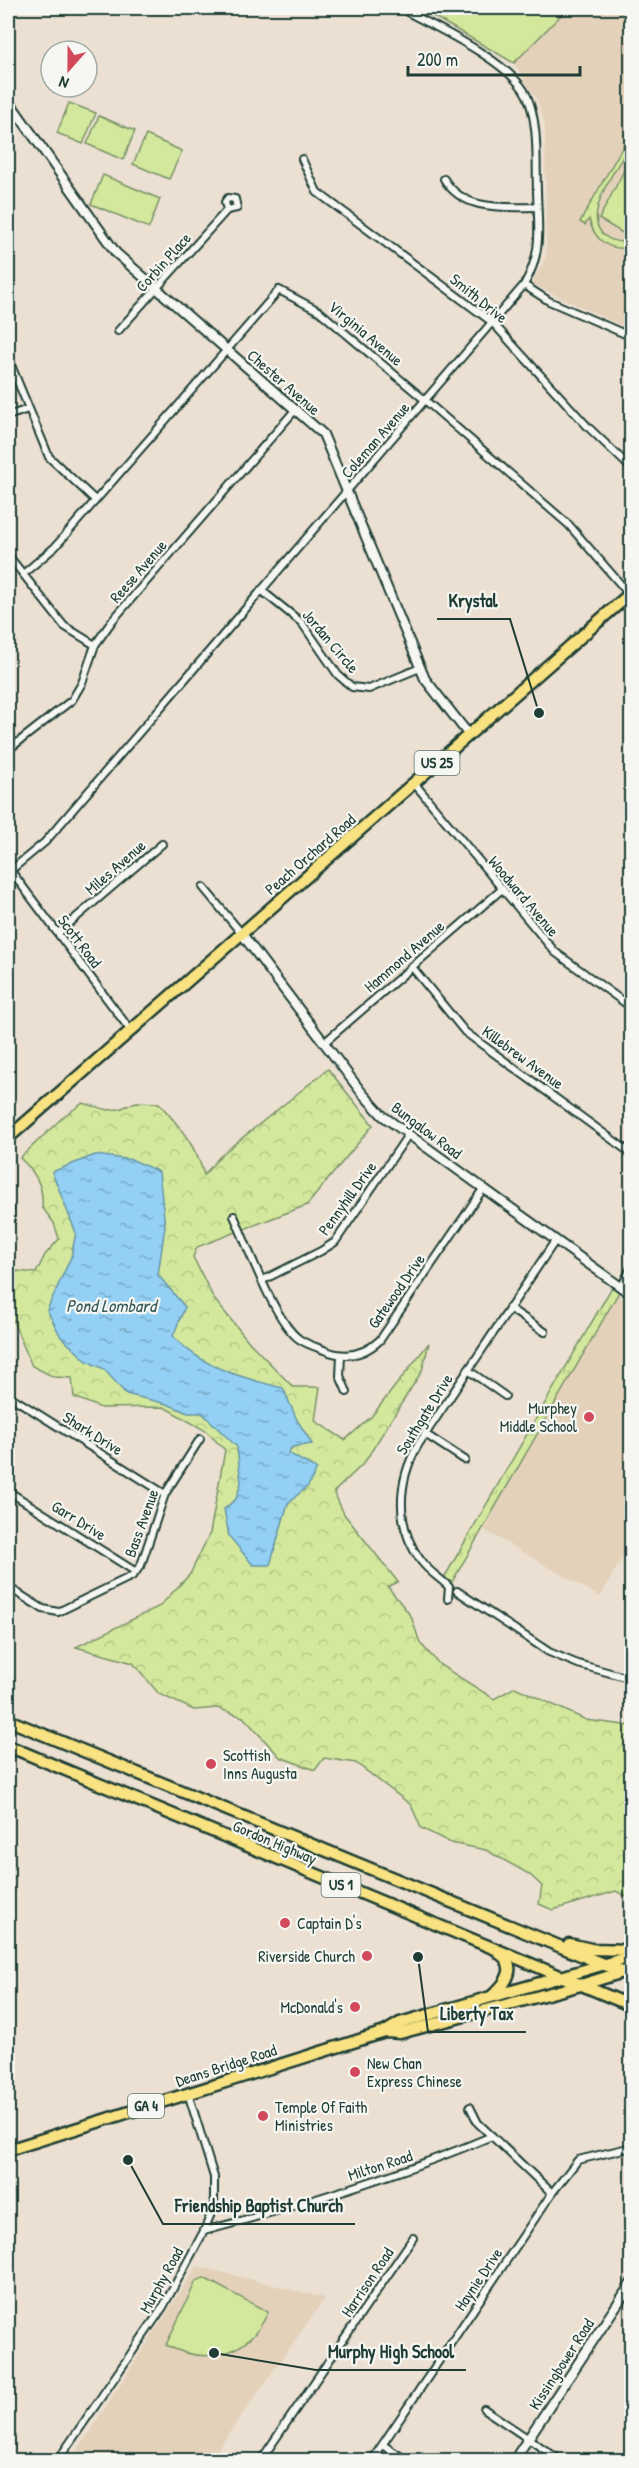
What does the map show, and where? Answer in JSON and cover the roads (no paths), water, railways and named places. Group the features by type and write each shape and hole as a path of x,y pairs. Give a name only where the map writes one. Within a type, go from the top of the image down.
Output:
{"main road":[{"name":"Peach Orchard Road","path":"8,1138 627,596"},
{"name":"Gordon Highway","path":"8,1720 628,1973"},
{"name":"Gordon Highway","path":"8,1746 632,2006"},
{"name":"US 1","path":"523,1931 578,1947 632,1950"},
{"path":"489,1946 507,1959 510,1968 507,1981 492,1996"},
{"name":"Deans Bridge Road","path":"8,2150 385,2032 400,2023 632,1956"},
{"name":"Deans Bridge Road","path":"385,2032 400,2032 628,1973"}],"street":[{"name":"Coleman Avenue","path":"9,869 45,842 349,491 524,285 538,255 532,115 524,91 514,78 496,63 400,8"},
{"name":"Chester Avenue","path":"8,100 116,253 296,409 328,441 420,668 433,691 469,735"},
{"name":"Smith Drive","path":"302,159 317,192 492,322 588,427 632,469"},
{"path":"444,179 452,192 478,205 537,207"},
{"name":"Corbin Place","path":"118,331 227,210"},
{"path":"524,285 558,304 632,337"},
{"name":"Virginia Avenue","path":"22,574 55,547 279,290 319,311 569,525 627,596"},
{"path":"8,358 28,409 53,462 95,500"},
{"path":"8,416 28,409"},
{"name":"Reese Avenue","path":"8,750 72,700 82,683 95,645 112,621 296,409"},
{"path":"8,555 63,626 95,645"},
{"name":"Jordan Circle","path":"261,590 302,623 339,675 352,687 369,689 420,668"},
{"path":"627,596 632,608"},
{"name":"Woodward Avenue","path":"414,783 555,952 632,1008"},
{"name":"Miles Avenue","path":"58,933 162,844"},
{"name":"Scott Road","path":"9,869 131,1031"},
{"name":"Bungalow Road","path":"203,887 242,934 374,1107 408,1135 632,1295"},
{"name":"Hammond Avenue","path":"325,1042 501,890"},
{"name":"Killebrew Avenue","path":"412,967 465,1032 632,1154"},
{"name":"Pennyhill Drive","path":"263,1280 315,1255 334,1242 408,1135"},
{"name":"Gatewood Drive","path":"341,1355 362,1352 380,1340 483,1189"},
{"path":"234,1216 285,1323 295,1335 308,1343 341,1355 340,1376 347,1392"},
{"name":"Southgate Drive","path":"448,1599 448,1587 421,1561 409,1540 402,1516 405,1473 425,1434 555,1241"},
{"path":"621,1288 632,1266"},
{"path":"509,1308 545,1332"},
{"name":"Southgate Drive","path":"468,1370 505,1396"},
{"name":"Shark Drive","path":"8,1395 165,1494"},
{"path":"425,1434 465,1461"},
{"name":"Bass Avenue","path":"8,1587 43,1609 58,1612 124,1581 136,1572 165,1494 200,1439"},
{"name":"Garr Drive","path":"8,1491 136,1572"},
{"path":"457,1591 549,1652 578,1664 632,1679"},
{"name":"Murphy Road","path":"58,2460 163,2307 204,2231 214,2206 216,2193 214,2177 188,2093"},
{"path":"470,2108 478,2122 552,2193"},
{"name":"Milton Road","path":"204,2231 295,2207 402,2172 492,2136"},
{"name":"Haynie Drive","path":"372,2460 552,2193 578,2160 632,2147"},
{"name":"Harrison Road","path":"261,2460 413,2238"},
{"name":"Kissingbower Road","path":"514,2460 632,2282"},
{"path":"623,2294 632,2300"},
{"path":"484,2409 560,2460"},
{"path":"383,2445 406,2460"}],"water":[{"name":"Pond Lombard","path":"95,1155 133,1160 159,1172 165,1226 158,1275 185,1307 173,1336 184,1347 210,1364 238,1376 283,1388 297,1420 312,1444 292,1447 288,1453 317,1469 308,1486 288,1503 270,1565 253,1565 229,1536 224,1509 236,1499 241,1483 237,1447 202,1413 188,1413 167,1404 126,1394 104,1369 87,1361 61,1337 47,1310 71,1257 76,1233 52,1172"}],"place":[{"name":"Krystal","path":"539,713"},
{"name":"Murphey Middle School","path":"589,1417"},
{"name":"Scottish Inns Augusta","path":"211,1764"},
{"name":"Captain D's","path":"285,1923"},
{"name":"Riverside Church","path":"367,1956"},
{"name":"Liberty Tax","path":"418,1957"},
{"name":"McDonald's","path":"355,2007"},
{"name":"New Chan Express Chinese","path":"355,2072"},
{"name":"Temple Of Faith Ministries","path":"263,2116"},
{"name":"Friendship Baptist Church","path":"128,2160"},
{"name":"Murphy High School","path":"214,2353"}]}
